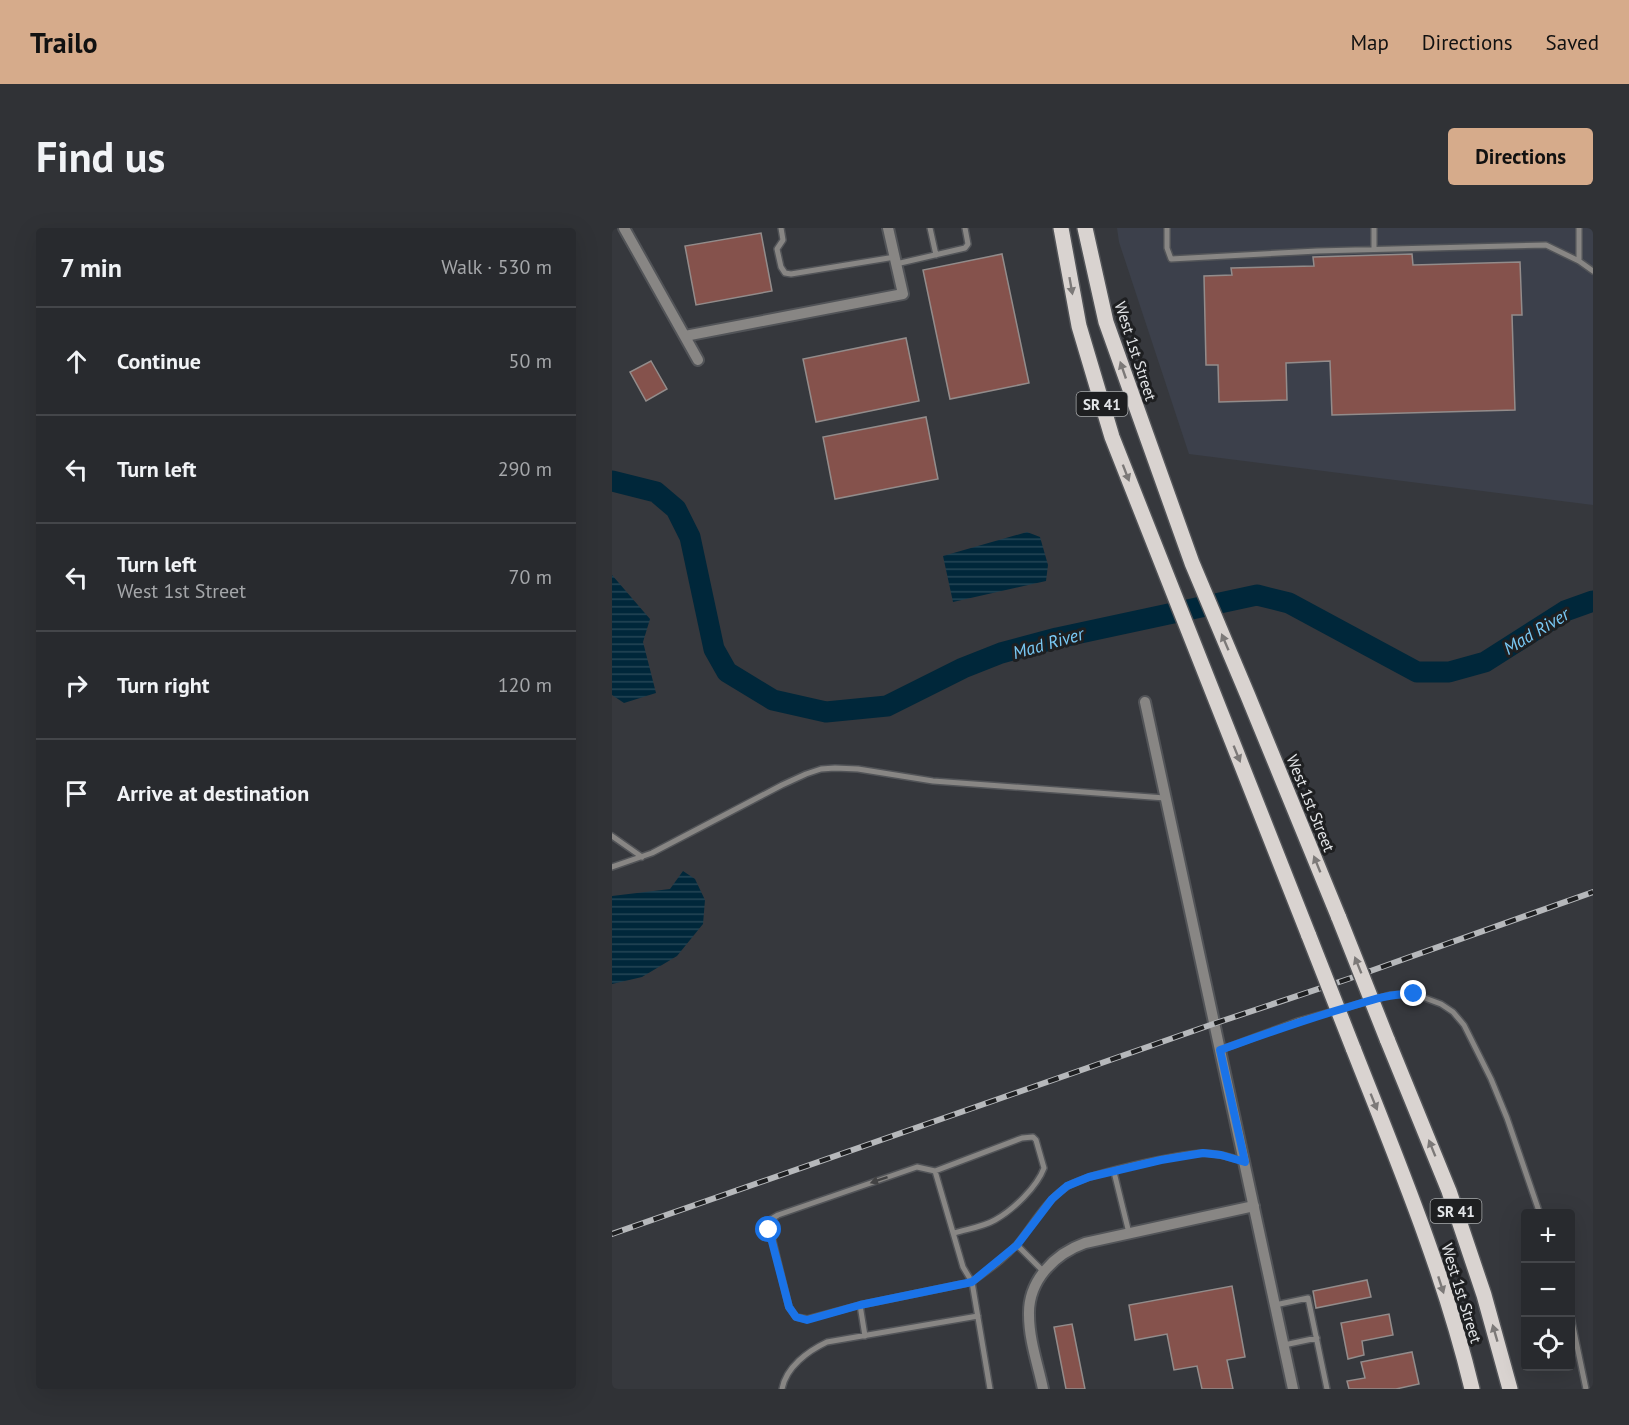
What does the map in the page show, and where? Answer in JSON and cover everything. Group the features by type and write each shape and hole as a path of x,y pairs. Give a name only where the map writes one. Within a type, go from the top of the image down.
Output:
{"main road":[{"name":"West 1st Street","path":"1061,228 1079,326 1112,437 1416,1209 1472,1389"},
{"name":"West 1st Street","path":"1084,228 1106,322 1192,563 1449,1191 1484,1295 1510,1389"}],"street":[{"path":"624,228 698,360"},
{"path":"685,336 903,294 888,228"},
{"path":"1145,702 1293,1389"},
{"path":"1043,1389 1029,1314 1034,1289 1044,1272 1062,1254 1074,1247 1129,1233 1254,1206"}],"lane":[{"path":"781,228 783,240 777,249 781,267 785,273 791,274 936,255 965,248 968,243 965,228"},
{"path":"930,228 936,255"},
{"path":"1167,228 1167,248 1171,259 1374,249 1546,244 1593,271"},
{"path":"1374,228 1374,249"},
{"path":"1579,228 1579,261"},
{"path":"612,867 642,857 790,781 821,769 858,769 933,781 1166,798"},
{"path":"612,836 642,857"},
{"path":"1220,1050 1298,1022 1390,995 1414,994 1441,1004 1453,1012 1464,1025 1491,1078 1538,1209"},
{"path":"954,1233 994,1221 1032,1187 1044,1168 1036,1140 1033,1137 1022,1138 935,1170 917,1167 778,1215 768,1221 789,1307 796,1317 807,1320 860,1305 972,1282 1017,1245 1052,1199 1067,1186 1089,1177 1161,1160 1203,1153 1221,1155 1245,1162"},
{"path":"935,1170 963,1267 972,1282 990,1389"},
{"path":"1114,1172 1129,1233"},
{"path":"1017,1245 1044,1272"},
{"path":"1275,1305 1308,1298 1327,1389"},
{"path":"860,1305 865,1336"},
{"path":"782,1389 786,1377 796,1364 813,1348 827,1342 978,1316"},
{"path":"1571,1317 1587,1389"},
{"path":"1284,1345 1317,1338"}],"shaded area":[{"path":"1117,228 1593,228 1593,505 1189,454 1119,242"}],"water":[{"path":"1027,532 1040,537 1048,565 1046,581 953,602 943,556"},
{"path":"612,575 650,619 643,642 656,693 624,703 612,695"},
{"path":"683,871 695,879 705,900 703,924 677,956 642,977 612,984 612,896 670,889"}],"building":[{"path":"761,233 772,291 696,305 685,246"},
{"path":"1002,254 1029,383 950,399 923,270"},
{"path":"1412,254 1413,265 1520,262 1522,315 1512,315 1515,410 1332,415 1330,361 1286,363 1287,400 1219,402 1218,365 1206,365 1204,276 1232,275 1231,268 1314,266 1313,257"},
{"path":"906,338 919,401 816,422 803,359"},
{"path":"651,361 667,389 646,401 630,372"},
{"path":"926,417 938,479 835,499 823,437"},
{"path":"1367,1280 1371,1297 1316,1308 1313,1291"},
{"path":"1232,1286 1245,1357 1227,1360 1233,1389 1202,1389 1197,1366 1174,1370 1167,1334 1135,1340 1129,1305"},
{"path":"1389,1314 1393,1335 1362,1341 1364,1355 1348,1359 1341,1323"},
{"path":"1072,1324 1085,1389 1066,1389 1054,1327"},
{"path":"1412,1352 1419,1384 1396,1389 1349,1389 1347,1381 1365,1378 1361,1362"}],"waterway":[{"name":"Mad River","path":"612,481 656,492 676,509 690,537 714,649 727,672 773,700 826,712 887,706 963,668 1001,653 1057,638 1257,595 1289,603 1417,672 1449,672 1485,662 1565,611 1593,601"}],"railway":[{"path":"612,1234 1593,892"}],"route":[{"path":"769,1230 789,1307 796,1317 807,1320 860,1305 972,1282 1017,1245 1052,1199 1067,1186 1089,1177 1161,1160 1203,1153 1221,1155 1245,1162 1220,1050 1357,1004 1401,993 1414,994"}]}
